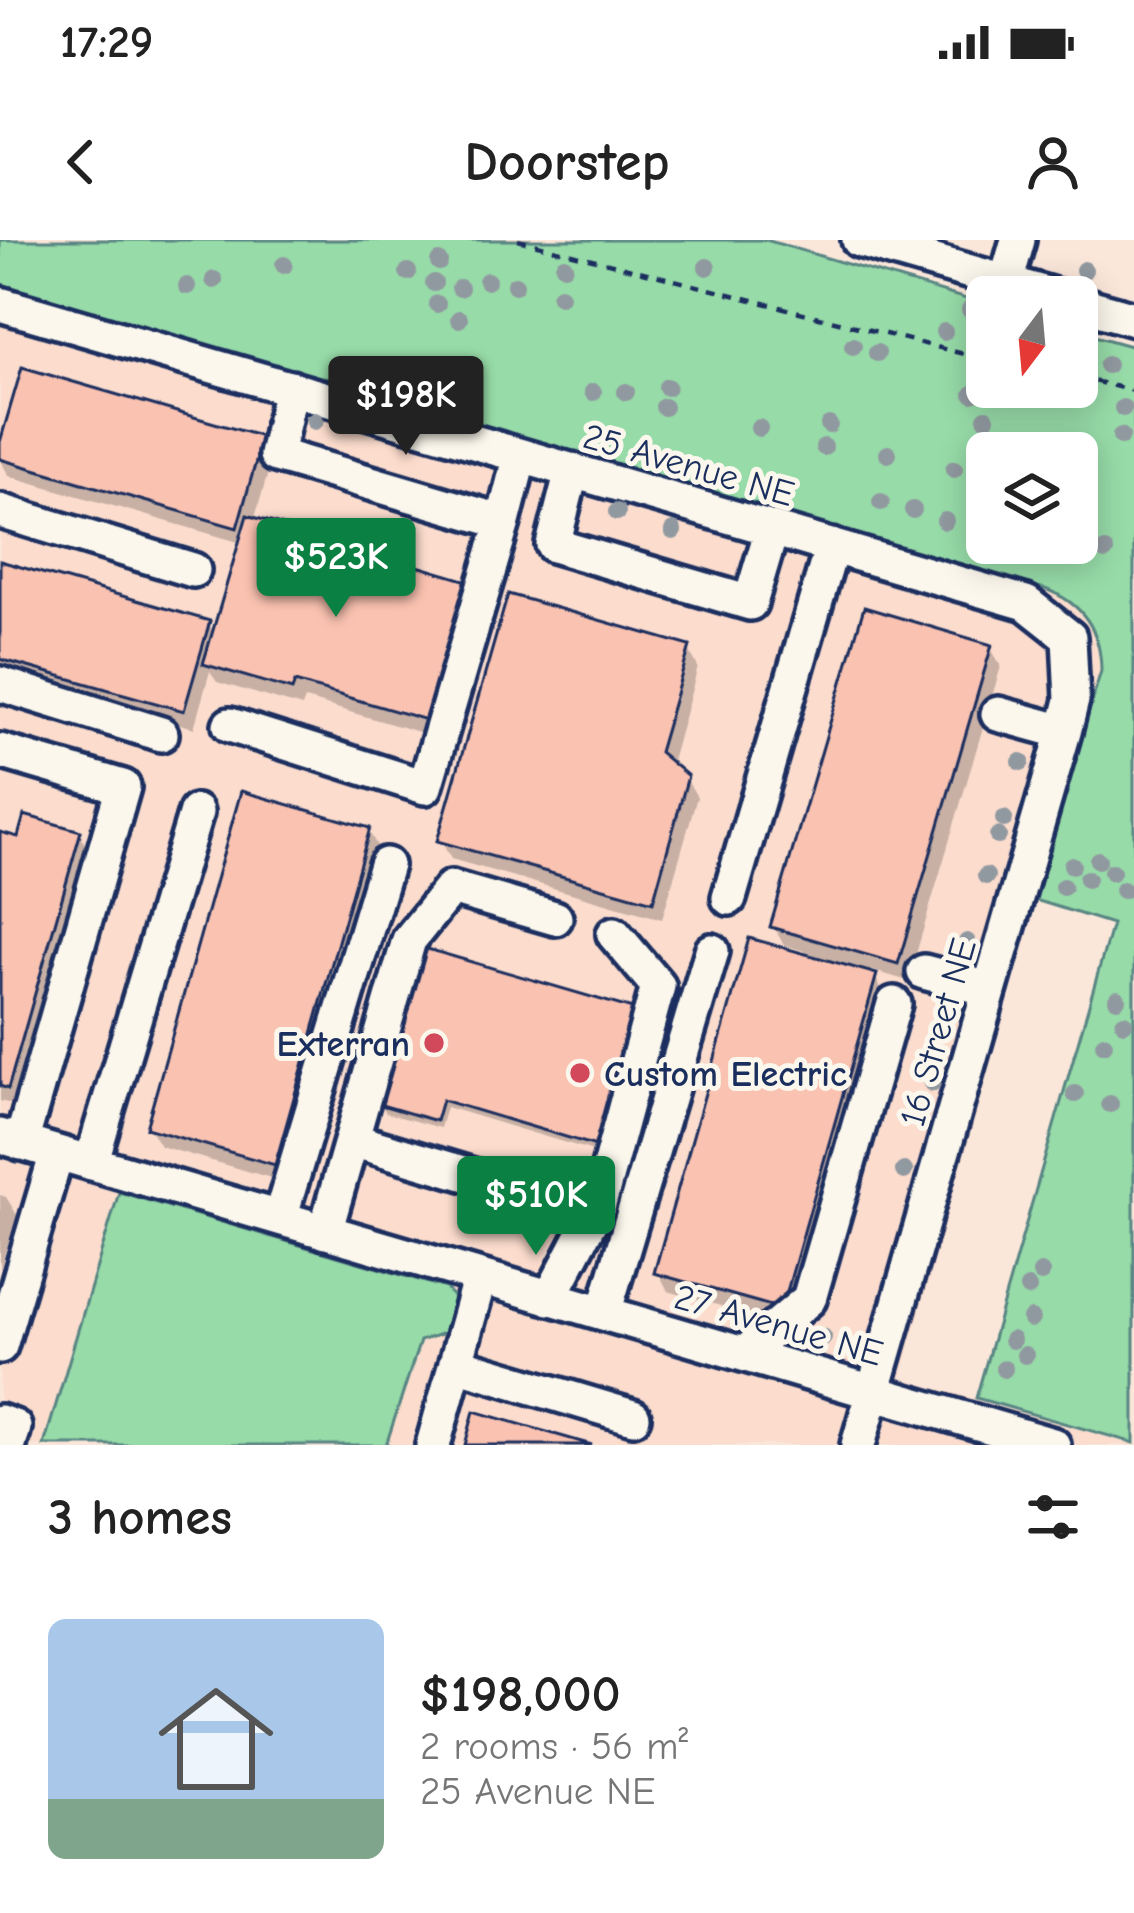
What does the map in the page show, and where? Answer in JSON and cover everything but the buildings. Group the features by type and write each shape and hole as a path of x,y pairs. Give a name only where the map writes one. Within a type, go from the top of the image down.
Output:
{"street":[{"path":"859,240 985,276"},
{"path":"1008,276 1018,240"},
{"name":"25 Avenue NE","path":"0,304 1026,603 1069,638"},
{"path":"1098,309 1134,320"},
{"path":"291,388 276,455 503,522"},
{"path":"230,725 425,787 520,456"},
{"path":"572,470 553,545 750,603 772,529"},
{"path":"0,511 193,570"},
{"path":"728,898 832,546"},
{"name":"16 Street NE","path":"858,1445 1064,732 1072,700 1069,638"},
{"path":"0,684 161,734"},
{"path":"998,714 1064,732"},
{"path":"0,751 122,787 11,1139"},
{"path":"91,1163 196,812"},
{"path":"280,1218 386,866"},
{"path":"326,1232 409,940 451,888 555,918"},
{"path":"550,1298 595,1212 658,986 614,934"},
{"path":"604,1313 712,951"},
{"path":"924,972 989,989"},
{"path":"744,1354 809,1299 894,1004"},
{"name":"27 Avenue NE","path":"11,1139 1053,1445"},
{"path":"352,1140 595,1212"},
{"path":"0,1346 57,1153"},
{"path":"433,1445 480,1277"},
{"path":"456,1364 633,1417"},
{"path":"0,1422 14,1426 9,1445"}],"path":[{"path":"518,240 966,356"},
{"path":"1098,382 1134,391"}],"shaded area":[{"path":"0,284 1118,612 901,1378 1134,1445 0,1445"}],"green space":[{"path":"0,240 766,240 966,299 966,408 1098,408 1098,337 1134,347 1134,1443 976,1398 1112,924 1032,899 1101,671 1098,643 1087,620 1070,602 1045,589 0,286"},
{"path":"119,1192 446,1288 454,1298 444,1333 420,1341 386,1445 44,1445"}],"place":[{"name":"Exterran","path":"434,1043"},
{"name":"Custom Electric","path":"580,1073"}]}
